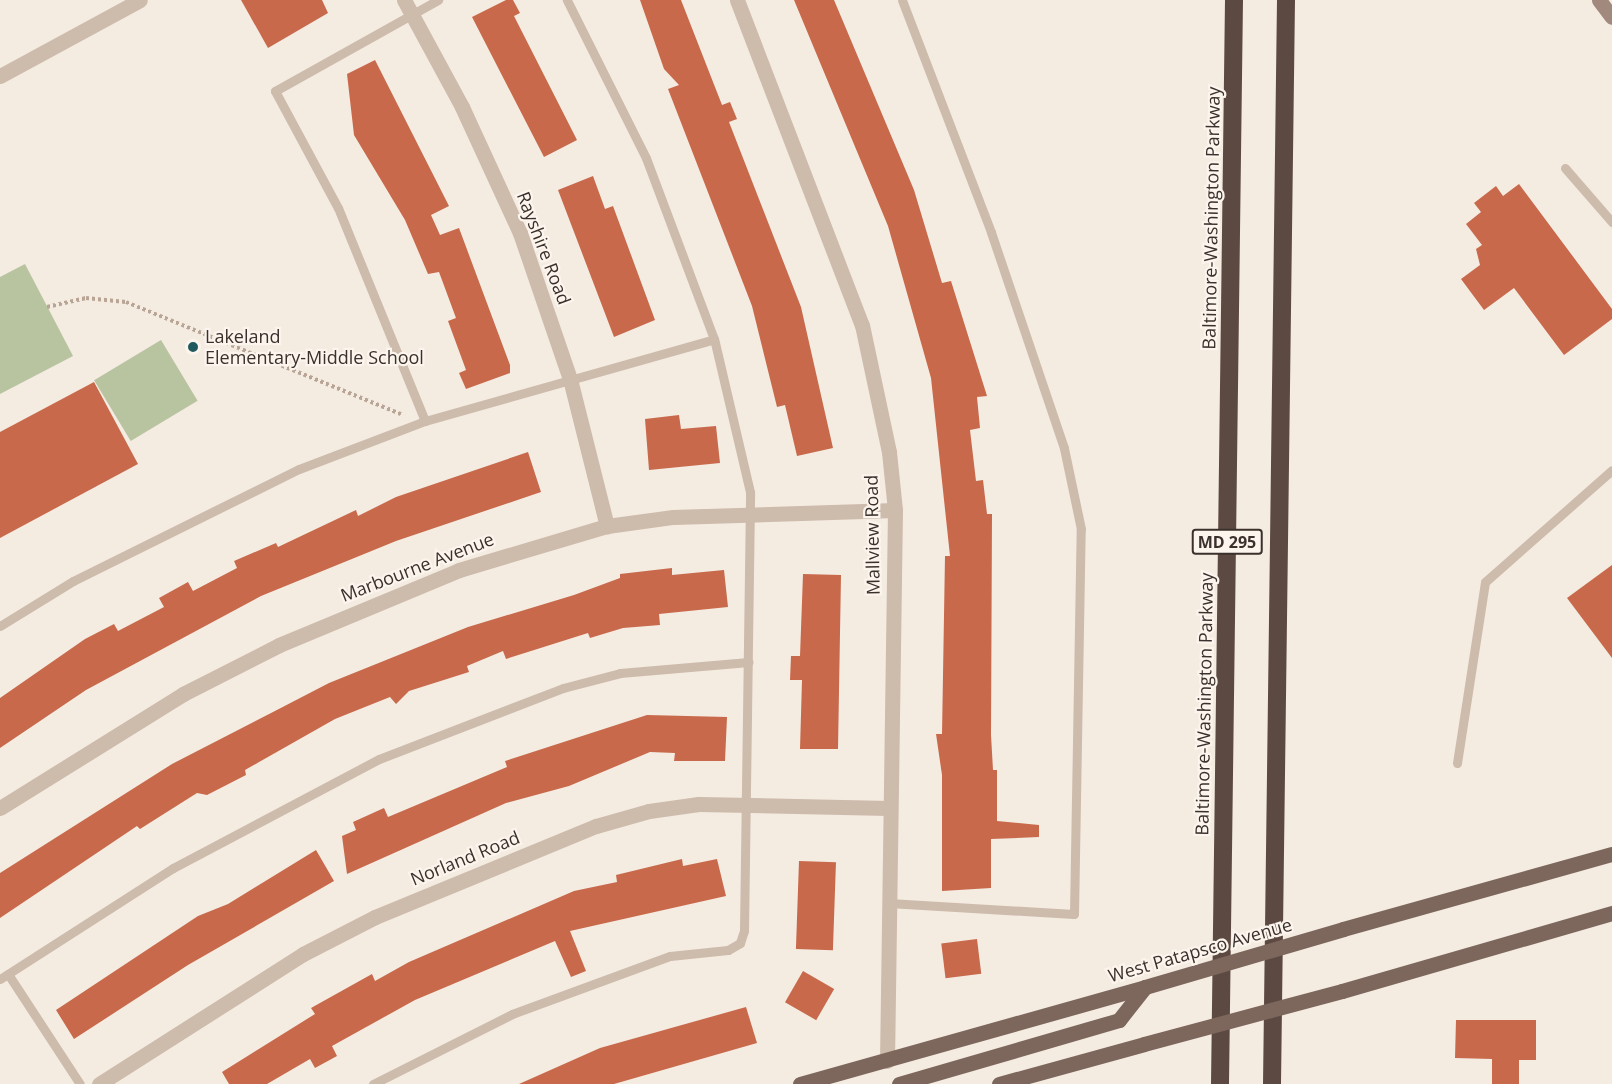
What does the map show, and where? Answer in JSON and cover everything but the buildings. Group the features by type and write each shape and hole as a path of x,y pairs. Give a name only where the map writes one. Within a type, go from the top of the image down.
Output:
{"highway":[{"name":"Baltimore-Washington Parkway","path":"1220,1084 1234,0"},
{"name":"MD 295","path":"1272,1084 1286,0"}],"main road":[{"path":"1599,0 1612,17"},
{"name":"West Patapsco Avenue","path":"800,1084 1612,854"},
{"path":"999,1084 1342,991 1612,913"},
{"path":"899,1084 1119,1020 1145,987"}],"street":[{"path":"0,76 140,0"},
{"name":"Rayshire Road","path":"404,0 462,107 515,222 570,379 607,526"},
{"name":"Mallview Road","path":"737,0 862,325 889,452 894,510 888,808 890,903 887,1060"},
{"name":"Marbourne Avenue","path":"0,808 183,694 279,645 459,570 607,526 751,514 894,510"},
{"name":"Norland Road","path":"99,1084 303,954 454,882 597,826 649,811 747,804 888,808"}],"lane":[{"path":"425,421 343,219 275,91 438,0"},
{"path":"373,1084 512,1014 602,979 670,956 728,950 740,943 744,931 750,492 714,339 645,158 567,0"},
{"path":"890,903 1074,914 1081,529 1064,448 995,242 902,0"},
{"path":"1565,168 1612,222"},
{"path":"0,626 73,581 197,516 299,469 425,421 714,339"},
{"path":"1457,763 1485,582 1612,470"},
{"path":"80,1084 4,977 173,868 379,759 597,679 667,666 749,662"}],"path":[{"path":"47,307 86,298 126,302 425,421"}],"green space":[{"path":"25,264 73,356 0,394 0,277"},
{"path":"161,340 198,401 131,441 94,380"}],"place":[{"name":"Lakeland Elementary-Middle School","path":"193,347"}]}
